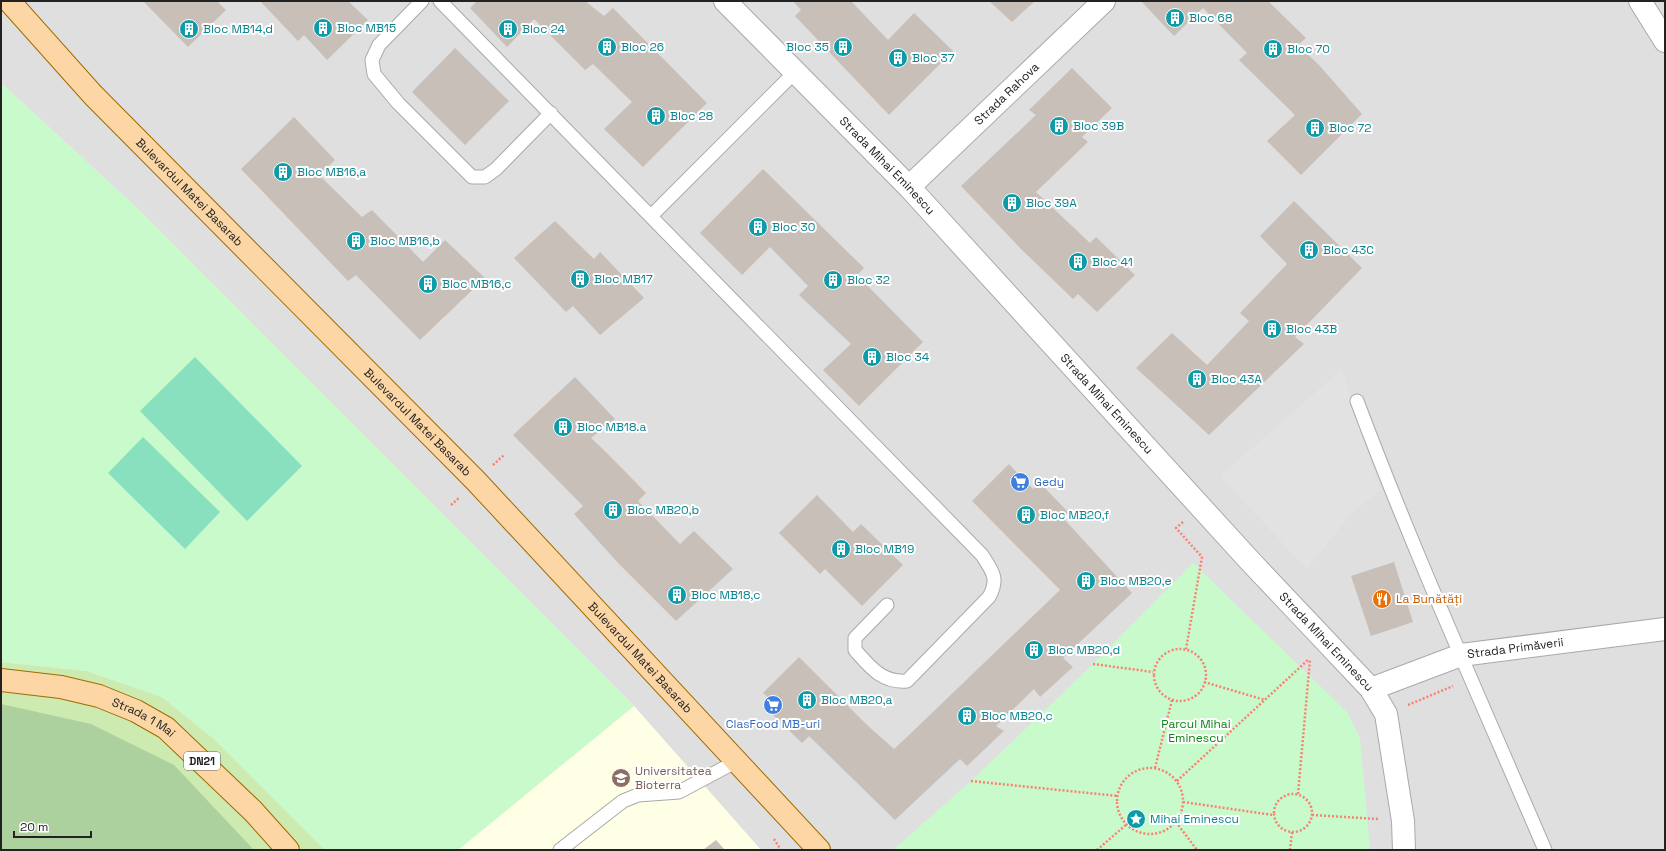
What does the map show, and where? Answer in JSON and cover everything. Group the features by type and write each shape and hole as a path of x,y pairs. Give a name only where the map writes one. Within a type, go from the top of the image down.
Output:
{"main road":[{"name":"Bulevardul Matei Basarab","path":"9,1 93,95 476,481 819,850"},
{"name":"Strada 1 Mai","path":"6,681 61,688 100,696 136,711 166,728 254,812 288,850"}],"street":[{"name":"Strada Mihai Eminescu","path":"725,1 909,187 1250,561 1371,689 1386,714 1403,821 1404,850"},
{"name":"Strada Rahova","path":"909,187 1104,1"},
{"path":"1640,1 1665,40"},
{"name":"Strada Primăverii","path":"1371,689 1461,655 1665,629"}],"lane":[{"path":"422,1 379,45 372,60 374,74 398,103 472,177 485,177 496,169 551,113"},
{"path":"440,1 982,555 994,573 994,587 989,597 907,681 896,682 885,679 855,650 855,638 887,606"},
{"path":"651,216 795,72"},
{"path":"1357,401 1384,472 1545,850"},
{"path":"560,850 622,801 638,795 679,792 737,761"}],"path":[{"path":"1186,649 1202,557 1176,528 1201,506"},
{"path":"1175,649 1186,649 1196,654 1203,662 1206,672 1200,691 1192,698 1182,700 1172,700 1163,695 1157,688 1153,672 1158,660 1165,653 1175,649"},
{"path":"1177,781 1311,658 1298,794"},
{"path":"1093,664 1153,672"},
{"path":"1204,682 1265,700"},
{"path":"1155,768 1172,700"},
{"path":"1155,768 1169,774 1177,781 1182,791 1183,802 1181,812 1176,822 1167,829 1157,833 1146,833 1136,830 1127,824 1120,814 1118,802 1120,789 1126,778 1136,771 1155,768"},
{"path":"971,782 1118,796"},
{"path":"1289,794 1298,794 1306,799 1311,806 1312,814 1310,823 1304,829 1292,832 1281,829 1276,823 1273,815 1275,806 1280,799 1289,794"},
{"path":"1183,802 1273,815"},
{"path":"1312,814 1403,821"},
{"path":"1176,822 1197,850"},
{"path":"1097,850 1127,824"},
{"path":"1290,850 1292,832"}],"shaded area":[{"path":"1,1 1665,1 1665,850 761,850 634,706 136,207 1,83"},
{"path":"1342,369 1380,491 1350,515 1307,569 1220,476"},
{"name":"Universitatea Bioterra","path":"634,706 761,850 458,850"}],"green space":[{"path":"1,83 136,207 634,706 458,850 325,850 214,739 162,697 87,671 1,662"},
{"path":"195,357 302,466 247,521 140,411"},
{"path":"143,437 220,512 185,549 108,473"},
{"name":"Parcul Mihai Eminescu","path":"1193,563 1347,712 1360,738 1370,850 893,850 971,781 1093,664"},
{"path":"1,662 87,671 162,697 214,739 325,850 1,850"},
{"path":"1,704 91,724 174,765 254,850 1,850"}],"building":[{"name":"Bloc MB14,d","path":"143,1 217,1 226,10 188,47"},
{"name":"Bloc MB15","path":"260,1 348,1 368,20 327,60 304,35 298,41"},
{"path":"477,1 585,1 604,16 613,8 707,103 643,167 604,129 632,102 593,64 585,70 534,19 507,47 470,8"},
{"name":"Bloc 37","path":"793,1 851,1 888,40 914,13 953,51 889,115 795,16 801,10"},
{"path":"989,1 1035,1 1012,22"},
{"path":"1141,1 1268,1 1306,38 1298,45 1319,65 1362,114 1301,175 1267,141 1295,115 1239,60 1247,53 1203,8 1174,36"},
{"path":"455,48 509,101 465,145 412,92"},
{"path":"1072,68 1112,108 1082,137 1088,142 1036,192 1090,243 1096,237 1135,275 1097,312 1078,294 1073,299 1021,249 961,186 1036,115 1029,110"},
{"path":"294,117 335,160 319,175 362,217 372,210 423,262 445,240 485,278 420,340 356,275 348,281 241,169"},
{"path":"763,169 864,268 857,275 923,342 859,406 823,370 851,344 799,295 808,286 770,247 742,275 700,233"},
{"path":"1294,201 1362,268 1295,337 1304,344 1209,435 1136,368 1172,333 1207,365 1249,321 1240,313 1287,264 1260,236"},
{"name":"Bloc MB17","path":"555,221 594,259 600,252 644,298 600,335 573,306 566,312 514,258"},
{"path":"575,377 615,419 591,438 646,493 638,501 680,544 694,531 733,569 676,621 618,563 574,514 583,506 513,435"},
{"path":"1009,464 1033,489 1040,483 1069,513 1063,518 1132,593 1063,658 1073,667 1040,697 1034,689 996,726 1004,731 967,766 960,759 895,820 809,736 802,743 773,715 781,708 763,693 799,657 867,725 894,749 908,736 1060,590 972,501"},
{"name":"Bloc MB19","path":"817,495 853,532 861,524 903,565 862,606 825,569 820,574 779,533"},
{"name":"La Bunătăți","path":"1394,562 1413,622 1371,636 1351,576"},
{"path":"716,840 725,850 703,850"}],"place":[{"name":"Bloc 68","path":"1175,18"},
{"name":"Bloc MB15","path":"323,28"},
{"name":"Bloc MB14,d","path":"189,29"},
{"name":"Bloc 24","path":"508,29"},
{"name":"Bloc 26","path":"607,47"},
{"name":"Bloc 35","path":"843,47"},
{"name":"Bloc 70","path":"1273,49"},
{"name":"Bloc 37","path":"898,58"},
{"name":"Bloc 28","path":"656,116"},
{"name":"Bloc 39B","path":"1059,126"},
{"name":"Bloc 72","path":"1315,128"},
{"name":"Bloc MB16,a","path":"283,172"},
{"name":"Bloc 39A","path":"1012,203"},
{"name":"Bloc 30","path":"758,227"},
{"name":"Bloc MB16,b","path":"356,241"},
{"name":"Bloc 43C","path":"1309,250"},
{"name":"Bloc 41","path":"1078,262"},
{"name":"Bloc MB17","path":"580,279"},
{"name":"Bloc 32","path":"833,280"},
{"name":"Bloc MB16,c","path":"428,284"},
{"name":"Bloc 43B","path":"1272,329"},
{"name":"Bloc 34","path":"872,357"},
{"name":"Bloc 43A","path":"1197,379"},
{"name":"Bloc MB18.a","path":"563,427"},
{"name":"Gedy","path":"1020,482"},
{"name":"Bloc MB20,b","path":"613,510"},
{"name":"Bloc MB20,f","path":"1026,515"},
{"name":"Bloc MB19","path":"841,549"},
{"name":"Bloc MB20,e","path":"1086,581"},
{"name":"Bloc MB18,c","path":"677,595"},
{"name":"La Bunătăți","path":"1382,599"},
{"name":"Bloc MB20,d","path":"1034,650"},
{"name":"Bloc MB20,a","path":"807,700"},
{"name":"ClasFood MB-uri","path":"773,705"},
{"name":"Bloc MB20,c","path":"967,716"},
{"name":"Universitatea Bioterra","path":"621,778"},
{"name":"Mihai Eminescu","path":"1136,819"}]}
